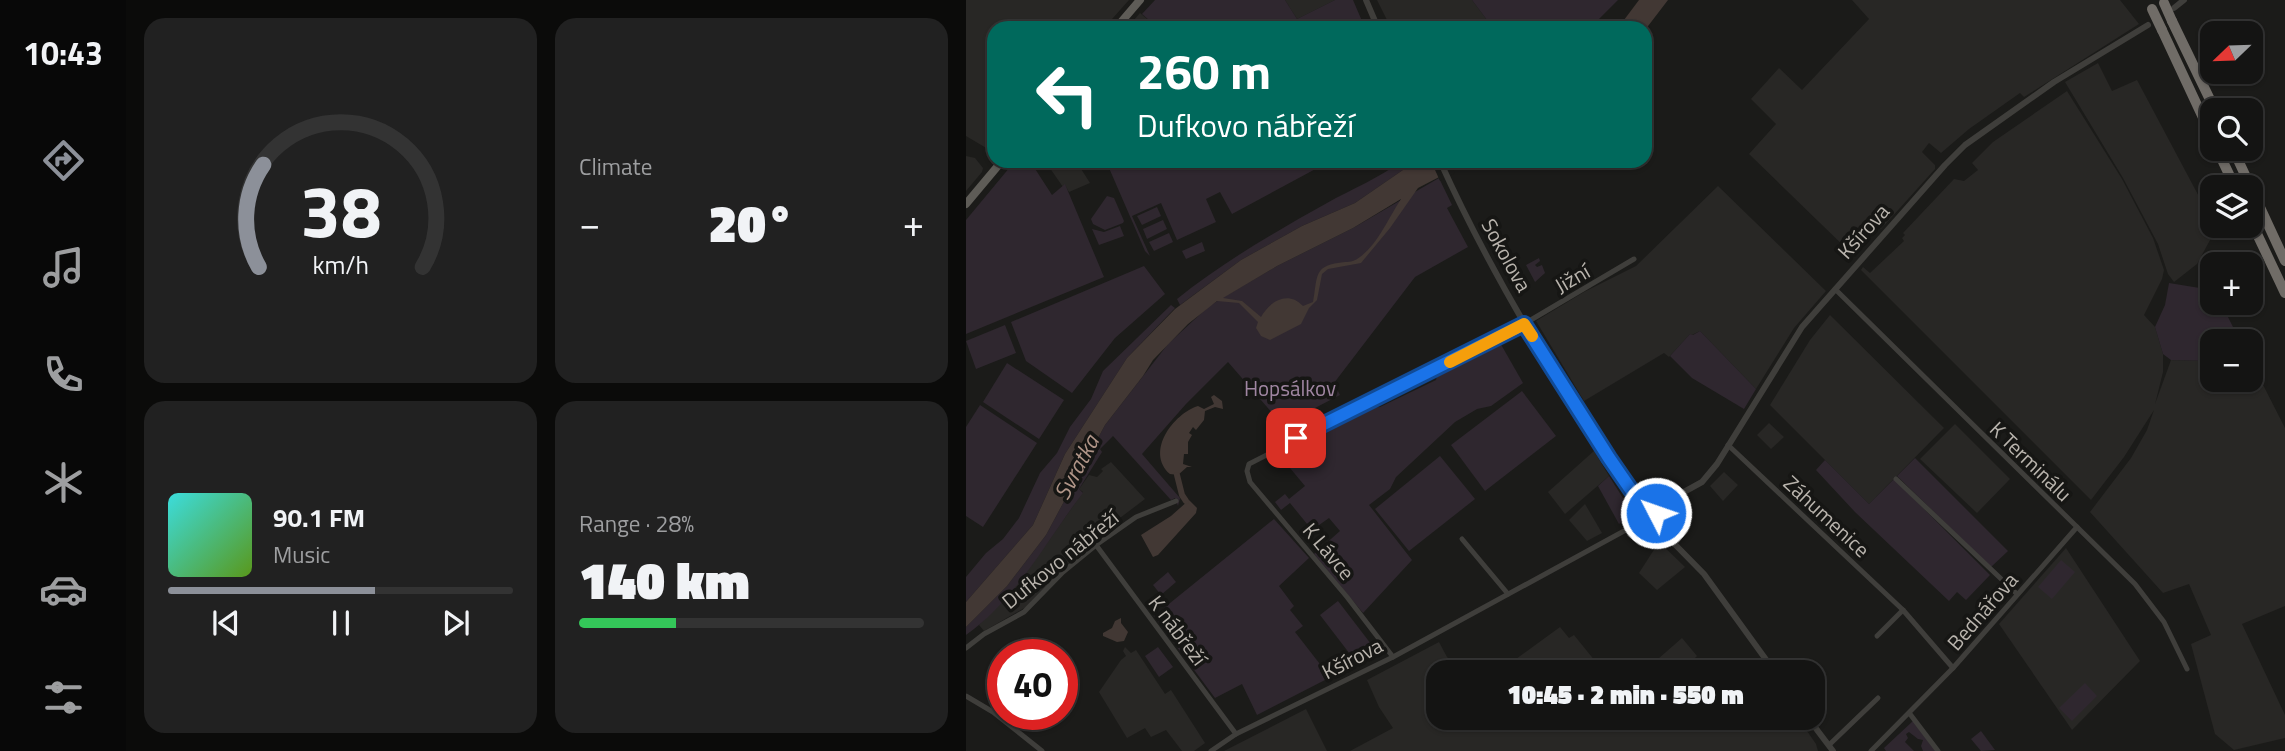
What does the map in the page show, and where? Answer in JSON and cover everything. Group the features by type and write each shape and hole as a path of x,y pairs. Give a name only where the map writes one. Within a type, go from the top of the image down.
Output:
{"highway":[{"path":"2166,4 2209,98"},
{"path":"2150,5 2200,111"},
{"path":"2239,161 2285,261"},
{"path":"2259,238 2285,293"}],"main road":[{"path":"1122,21 1140,0"},
{"path":"966,204 996,168"}],"street":[{"path":"1366,0 1375,21"},
{"path":"2166,4 2184,0"},
{"name":"Kšírova","path":"1648,504 1702,482 1717,464 1796,337 1835,289 1965,145 2054,82 2148,25"},
{"name":"Sokolova","path":"1443,168 1524,324 1603,449 1648,504"},
{"name":"Jižní","path":"1524,324 1634,259"},
{"name":"K Terminálu","path":"1835,289 2107,554 2145,595 2164,622 2187,669"},
{"name":"K Lávce","path":"1393,657 1347,597 1250,482 1247,471 1249,464 1524,324"},
{"name":"Záhumenice","path":"1728,445 1903,610 1953,668"},
{"path":"1896,479 2017,594"},
{"name":"Dufkovo nábřeží","path":"966,648 984,634 1024,612 1063,572 1136,517 1176,501"},
{"path":"1648,504 1655,516 1651,520 1643,521 1636,510 1648,504"},
{"name":"Kšírova","path":"1211,751 1236,734 1393,657 1623,530 1639,518"},
{"path":"1651,520 1704,575 1766,660"},
{"name":"Bednářova","path":"1871,751 1953,668 2077,527"},
{"path":"1462,539 1508,594"},
{"name":"K nábřeží","path":"1096,545 1236,734"},
{"path":"1877,636 1903,610"},
{"path":"966,696 993,712 1042,751"},
{"path":"1817,730 1831,749 1878,698"},
{"path":"1910,714 1938,751"}],"shaded area":[{"path":"966,0 1129,0 1110,21 987,21 987,148 966,136"},
{"path":"1285,0 1335,0 1297,19"},
{"path":"1377,0 1472,0 1488,21 1388,21"},
{"path":"1852,0 2120,0 2139,24 2024,97 2020,93 1969,129 1941,153 1929,143 1922,152 1935,165 1935,169 1881,229 1878,227 1853,255 1749,154 1776,124 1751,99 1779,68 1802,90 1869,19"},
{"path":"1140,13 1150,21 1133,21"},
{"path":"2098,63 2112,91 2137,80 2200,198 2200,238 2211,238 2204,252 2200,252 2197,264 2174,282 2168,274 2158,244 2123,178 2065,82"},
{"path":"2067,91 2122,179 2153,238 2164,270 2144,315 2155,327 2163,354 2163,372 2155,404 2171,360 2200,361 2200,392 2263,392 2263,385 2285,428 2285,606 2242,624 2285,715 2285,738 2234,750 2215,734 2191,644 2211,635 2189,584 2163,593 2090,512 2131,458 2147,430 2154,410 2124,457 2091,500 1861,270 1863,267 1870,273 1904,241 1903,233 1954,179 1964,181 1978,170 1972,163 1993,142"},
{"path":"966,156 975,158 983,168 966,191"},
{"path":"1050,168 1080,168 1090,183 1069,192 1065,185 1063,187"},
{"path":"1718,186 1826,291 1794,328 1756,389 1700,331 1690,334 1669,357 1664,353 1584,401 1536,321 1584,292 1636,266"},
{"path":"1830,315 1944,428 1869,504 1770,405 1810,340"},
{"path":"1769,423 1784,437 1771,449 1757,435"},
{"path":"1955,424 2010,479 1977,513 1920,459"},
{"path":"1594,451 1609,476 1565,514 1548,492"},
{"path":"1111,462 1145,499 1112,524 1109,521 1088,537 1089,543 1026,607 984,631 979,625 1007,597 1028,570 1083,492 1079,489 1089,475 1097,477 1103,471 1101,469"},
{"path":"1724,472 1738,485 1723,501 1710,486"},
{"path":"1585,504 1602,533 1587,541 1569,520"},
{"path":"1659,542 1685,567 1657,590 1639,573"},
{"path":"2066,548 2140,661 2072,730 1999,624"},
{"path":"1560,627 1569,638 1574,635 1594,660 1515,660"},
{"path":"1682,638 1697,656 1693,660 1657,660"},
{"path":"1439,642 1450,660 1426,660 1426,730 1806,730 1818,751 1350,751 1393,728 1379,707 1367,680"},
{"path":"1125,647 1131,653 1136,650 1165,694 1171,690 1205,743 1194,751 1182,751 1166,730 1151,737 1145,728 1127,738 1099,692 1126,656 1123,651"},
{"path":"1306,709 1327,751 1224,751"}],"green space":[{"path":"1155,0 1285,0 1297,19 1335,0 1353,0 1362,21 1150,21 1142,14"},
{"path":"1472,0 1618,0 1597,21 1488,21"},
{"path":"1009,168 1035,168 1052,195 1065,184 1104,277 966,334 966,220"},
{"path":"1109,168 1317,168 1232,214 1220,192 1206,199 1216,222 1177,240 1161,203 1132,216 1150,256 1145,251"},
{"path":"1391,168 1406,168 1355,203 1302,226 1241,260 1180,305 1177,299 1231,260 1288,225"},
{"name":"Hopsálkov","path":"1439,178 1452,205 1447,208 1468,247 1415,277 1334,383 1340,395 1290,421 1293,427 1288,429 1228,362 1142,454 1180,498 1178,506 1175,498 1171,500 1113,436 1100,449 1102,452 1079,489 1083,493 1016,587 984,621 966,635 966,627 1007,586 1046,535 1105,425 1168,344 1208,307 1222,298 1277,266 1353,228"},
{"path":"1107,196 1114,198 1124,221 1105,230 1093,224 1091,219"},
{"path":"1157,207 1161,216 1142,225 1137,216"},
{"path":"1163,220 1167,229 1147,239 1143,229"},
{"path":"1120,226 1124,236 1099,245 1092,229 1104,232"},
{"path":"1169,233 1173,242 1154,251 1149,242"},
{"path":"1202,242 1205,251 1186,259 1182,251"},
{"path":"1539,258 1540,261 1535,265 1542,265 1545,273 1535,282 1526,265"},
{"path":"1144,266 1165,294 1115,338 1072,393 1026,361 1011,322"},
{"path":"2169,283 2200,288 2200,315 2227,315 2234,329 2200,329 2200,361 2171,360 2163,354 2155,327 2165,305"},
{"path":"1171,305 1175,308 1127,358 1065,454 1033,525 966,602 966,577 986,553 1003,539 1019,518 1040,473 1057,453 1070,427 1091,399 1103,371"},
{"path":"1005,325 1016,353 976,369 966,341"},
{"path":"1700,331 1756,389 1744,409 1692,378 1670,356 1690,334"},
{"path":"1499,341 1523,383 1491,406 1477,409 1455,422 1396,477 1390,489 1369,505 1412,560 1363,613 1314,554 1340,531 1329,518 1312,530 1290,503 1281,510 1275,502 1285,494 1289,499 1305,486 1280,456 1279,451 1365,408 1380,407 1436,380 1438,372"},
{"path":"1007,363 1064,400 1039,439 983,402"},
{"path":"1522,391 1556,436 1485,491 1451,445"},
{"path":"980,405 1037,443 983,527 966,516 966,427"},
{"path":"1440,456 1475,499 1409,551 1375,509"},
{"path":"1915,458 2008,551 1991,567 1897,476"},
{"path":"1825,460 1869,504 1894,479 1990,575 1966,600 1957,592 1949,601 1855,512 1816,470"},
{"path":"1609,476 1628,506 1627,517 1619,524 1598,486"},
{"path":"1274,519 1309,558 1279,586 1294,606 1290,610 1303,626 1295,632 1323,668 1320,671 1325,680 1257,715 1242,684 1215,698 1154,616"},
{"path":"2061,560 2075,572 2052,599 2038,587"},
{"path":"1168,572 1176,582 1161,595 1153,585"},
{"path":"1338,601 1371,644 1353,658 1320,615"},
{"path":"1158,647 1173,667 1159,677 1145,656"},
{"path":"2085,683 2097,696 2072,721 2059,708"},
{"path":"1913,721 1936,751 1923,751 1923,740 1909,732 1905,742 1914,751 1886,751 1884,748"},
{"path":"1981,731 1995,750 1981,751 1971,739"}],"water":[{"path":"1639,0 1668,0 1652,21 1623,21"},
{"name":"Svratka","path":"1406,168 1457,168 1418,188 1361,263 1328,269 1322,274 1317,300 1309,308 1301,324 1270,340 1261,336 1256,328 1258,322 1239,303 1217,301 1188,324 1153,360 1105,425 1046,535 1007,586 966,627 966,602 1033,525 1065,454 1127,358 1175,309 1241,260 1302,226 1355,203","holes":["1401,199 1378,238 1366,252 1353,261 1335,263 1322,269 1317,278 1313,302 1303,306 1297,301 1285,298 1274,302 1261,317 1242,301 1223,298"]},
{"path":"1214,395 1222,401 1223,409 1215,407 1205,411 1204,420 1196,430 1193,427 1189,433 1192,435 1183,464 1192,467 1187,467 1178,475 1170,474 1160,455 1165,435 1189,410 1198,406 1204,409 1214,404 1211,397"},
{"path":"1189,500 1197,508 1196,513 1158,555 1153,557 1141,535 1171,516"},
{"path":"1121,618 1121,623 1128,632 1124,641 1117,642 1103,636 1115,621"}],"pier":[{"path":"1434,168 1452,168 1455,173 1440,181"}],"waterway":[{"path":"1177,475 1186,501"}],"slow traffic":[{"path":"1450,362 1524,324 1532,336"}],"route":[{"path":"1296,438 1524,324 1640,503 1650,503 1656,513"}]}
